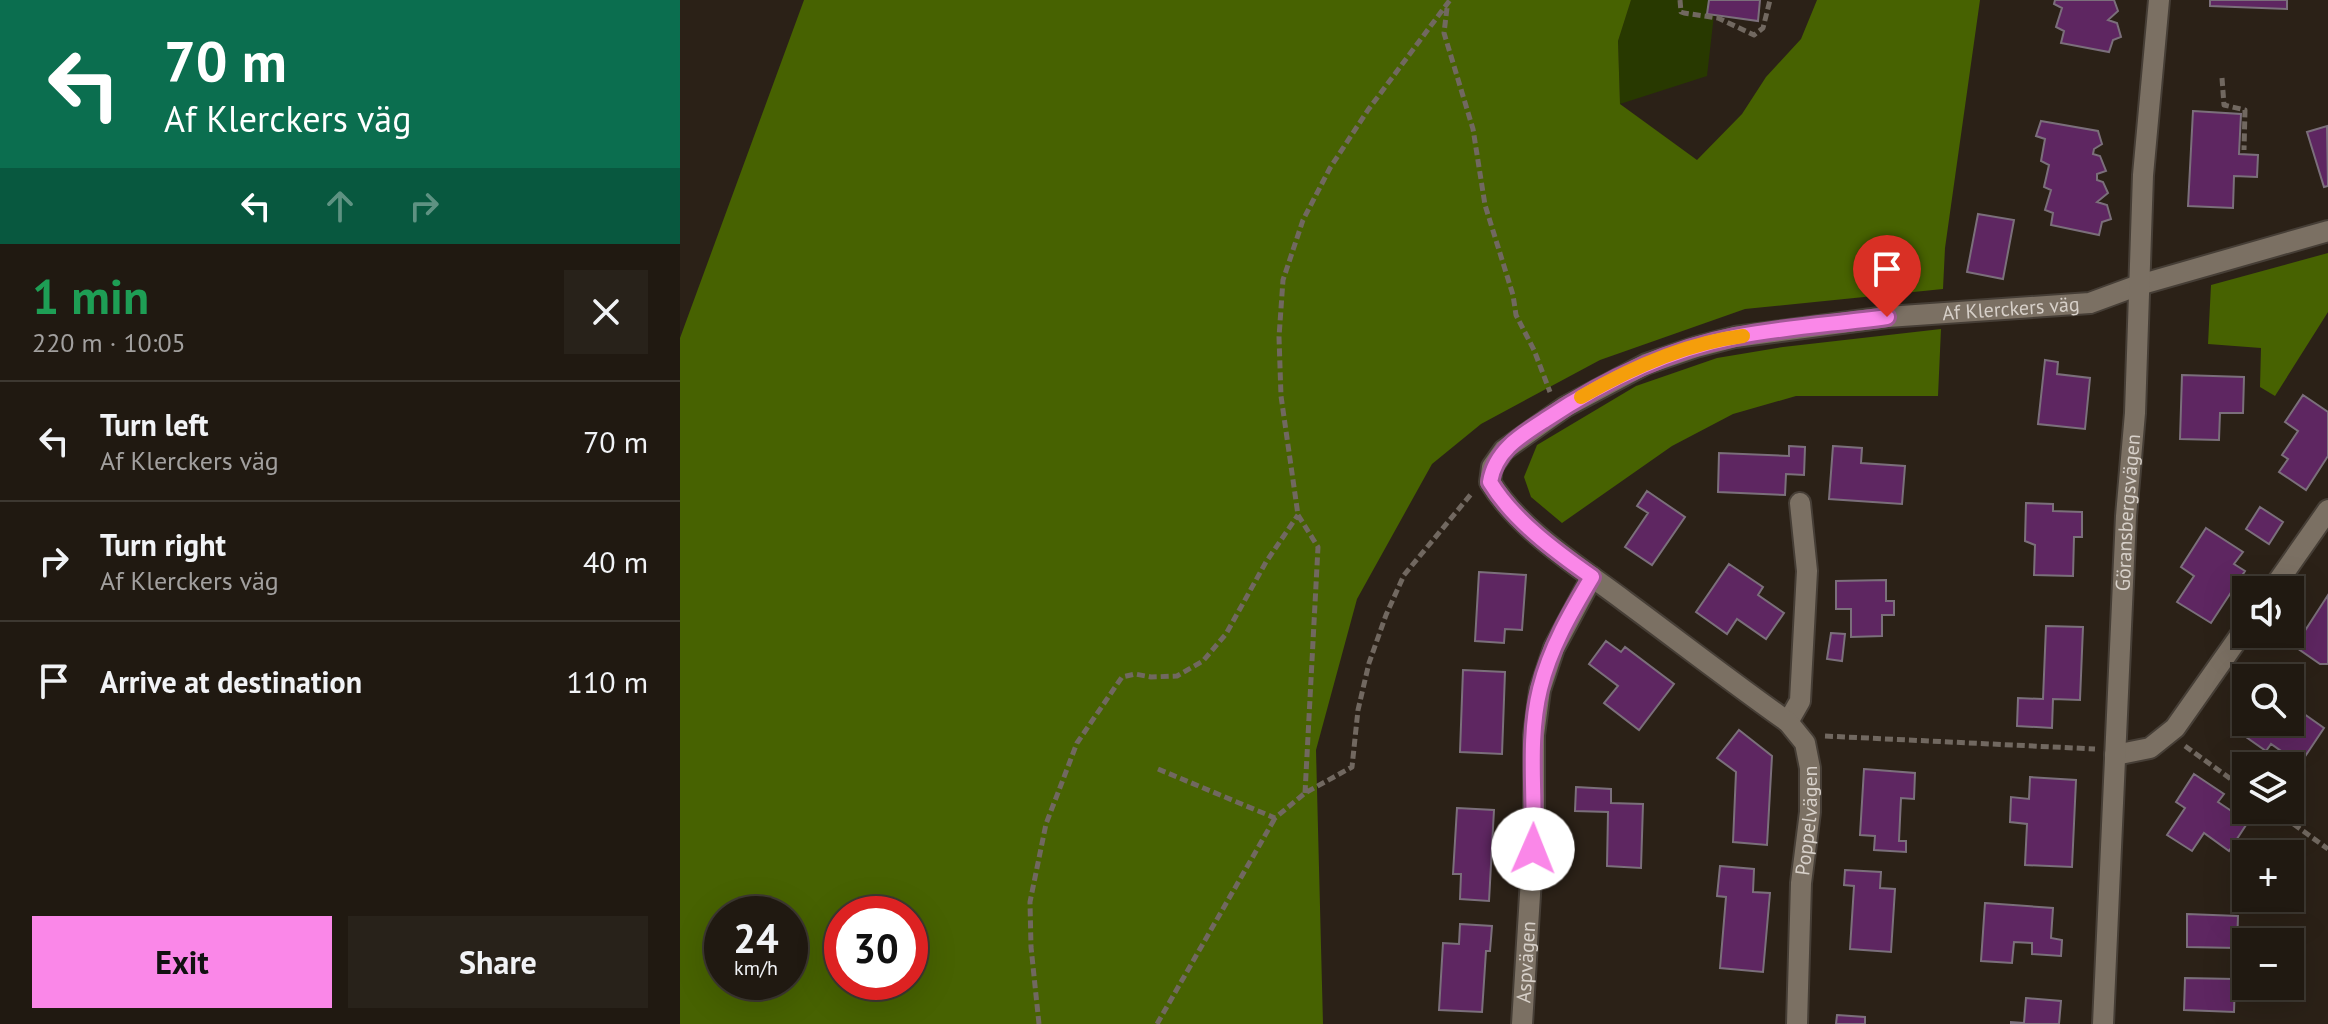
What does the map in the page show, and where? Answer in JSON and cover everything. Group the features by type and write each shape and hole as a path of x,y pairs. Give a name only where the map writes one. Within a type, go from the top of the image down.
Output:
{"street":[{"name":"Göransbergsvägen","path":"2103,1024 2143,175 2159,0"},
{"name":"Af Klerckers väg","path":"1490,482 1492,467 1504,450 1596,388 1646,364 1735,337 1887,317 2090,303 2139,285 2328,231"},
{"path":"1490,482 1521,520 1592,577"},
{"path":"1788,722 1800,701 1807,571 1800,503"},
{"path":"2282,576 2328,510"},
{"name":"Poppelvägen","path":"1592,577 1788,722 1805,743 1810,768 1810,812 1801,883 1797,1024"},
{"name":"Aspvägen","path":"1522,1024 1534,830 1534,735 1540,690 1554,648 1592,577"},
{"path":"2116,753 2150,748 2175,728 2232,647"}],"path":[{"path":"1680,0 1681,12 1718,18 1754,35 1763,28 1770,0"},
{"path":"1448,3 1444,33 1473,129 1485,205 1513,295 1516,315 1534,350 1558,411"},
{"path":"1305,793 1318,547 1298,515 1281,396 1279,337 1283,280 1303,220 1330,168 1435,17 1448,3"},
{"path":"2222,78 2224,105 2245,110 2244,150"},
{"path":"1157,1024 1275,818 1305,793 1352,767 1358,710 1369,663 1404,575 1468,495 1490,482"},
{"path":"1039,1024 1030,902 1046,824 1077,743 1122,677 1135,674 1177,676 1203,661 1226,634 1266,562 1298,515"},
{"path":"1816,726 1822,736 1823,749"},
{"path":"2168,734 2232,780"},
{"path":"1822,736 2116,753"},
{"path":"1158,769 1275,818"},
{"path":"2293,824 2328,849"}],"green space":[{"path":"804,0 1631,0 1618,41 1620,104 1697,160 1742,114 1766,77 1801,39 1817,0 1980,0 1945,248 1943,289 1745,309 1600,360 1481,424 1432,464 1357,599 1316,750 1323,1024 680,1024 680,338"},
{"path":"1631,0 1709,0 1707,14 1714,15 1707,76 1620,104 1618,41"},
{"path":"2328,253 2328,312 2275,396 2260,387 2261,348 2208,344 2211,285"},
{"path":"1941,329 1938,396 1796,396 1733,414 1672,446 1562,523 1531,497 1524,477 1537,445 1636,386 1717,358 1783,347"}],"building":[{"path":"1709,0 1760,0 1758,21 1707,14"},
{"path":"2055,0 2114,0 2118,11 2108,20 2117,23 2121,37 2113,40 2109,52 2061,43 2064,31 2056,27 2062,8 2054,4"},
{"path":"2210,0 2287,0 2287,9 2210,6"},
{"path":"2193,111 2241,114 2239,154 2258,155 2257,177 2234,176 2233,208 2188,206"},
{"path":"2041,121 2098,131 2102,144 2094,149 2093,154 2100,156 2106,171 2097,174 2097,180 2103,182 2108,193 2097,202 2107,205 2111,219 2102,222 2099,235 2051,225 2053,213 2045,210 2051,190 2044,187 2049,165 2041,161 2045,139 2036,136"},
{"path":"2327,126 2328,186 2324,187 2307,132"},
{"path":"1978,214 2014,220 2003,279 1967,272"},
{"path":"2045,360 2058,362 2057,374 2090,378 2085,429 2038,424"},
{"path":"2182,375 2244,377 2243,413 2220,413 2219,440 2180,439"},
{"path":"2303,395 2328,412 2328,456 2306,490 2279,472 2288,459 2282,455 2298,431 2285,422"},
{"path":"1789,446 1805,447 1804,475 1786,474 1785,495 1718,492 1719,453 1789,456"},
{"path":"1833,446 1862,448 1861,463 1905,466 1902,504 1829,499"},
{"path":"1647,491 1685,517 1652,565 1625,547 1648,513 1637,506"},
{"path":"2026,503 2053,504 2053,511 2082,512 2082,537 2074,537 2073,576 2034,575 2035,545 2025,541"},
{"path":"2260,507 2283,522 2269,544 2246,529"},
{"path":"2206,528 2243,552 2234,564 2245,571 2242,576 2232,576 2232,591 2211,623 2177,602 2194,576 2181,567"},
{"path":"1729,564 1763,587 1758,595 1784,613 1766,639 1737,619 1727,634 1696,612"},
{"path":"1479,572 1526,575 1522,630 1505,629 1504,643 1475,641"},
{"path":"1886,580 1886,601 1894,601 1894,615 1882,615 1882,636 1851,637 1851,609 1836,609 1836,581"},
{"path":"2328,595 2328,664 2320,664 2297,648 2304,648 2304,632"},
{"path":"2046,626 2083,627 2080,700 2053,699 2052,728 2017,726 2018,698 2043,699"},
{"path":"1831,633 1845,634 1842,661 1827,659"},
{"path":"1606,641 1621,652 1625,647 1674,684 1639,730 1604,703 1618,686 1589,664"},
{"path":"1463,670 1505,672 1502,754 1460,752"},
{"path":"2304,714 2324,728 2304,758 2304,752 2283,752 2271,744 2266,751 2246,737 2304,736"},
{"path":"1739,730 1772,756 1767,845 1733,842 1736,772 1717,758"},
{"path":"1864,769 1915,773 1914,799 1901,798 1899,841 1906,841 1906,852 1874,850 1875,836 1860,835"},
{"path":"2194,774 2224,794 2218,802 2232,811 2232,824 2247,824 2236,840 2232,840 2229,851 2204,833 2192,851 2167,835 2185,808 2176,802"},
{"path":"2030,777 2076,780 2072,867 2025,865 2027,824 2010,822 2011,797 2029,799"},
{"path":"1576,787 1611,789 1611,803 1643,804 1641,868 1607,866 1608,812 1575,811"},
{"path":"1457,808 1494,810 1489,901 1460,899 1461,874 1453,874"},
{"path":"1720,866 1754,869 1753,892 1770,893 1763,972 1720,968 1726,897 1717,896"},
{"path":"1845,870 1881,872 1880,888 1895,889 1891,952 1850,949 1854,886 1844,885"},
{"path":"1985,903 2053,908 2051,938 2062,940 2061,956 2032,954 2032,943 2014,942 2012,963 1981,961"},
{"path":"2187,914 2238,916 2238,928 2232,928 2232,948 2187,947"},
{"path":"1460,924 1492,926 1490,951 1486,951 1482,1012 1439,1010 1443,943 1459,944"},
{"path":"2185,978 2232,979 2234,1012 2184,1010"},
{"path":"2026,998 2061,1001 2059,1024 2011,1024 2024,1023"},
{"path":"1837,1015 1865,1017 1865,1024 1836,1024"}],"slow traffic":[{"path":"1581,397 1646,364 1696,347 1743,336"}],"route":[{"path":"1533,849 1534,735 1540,690 1554,648 1592,577 1521,520 1500,498 1490,482 1492,467 1504,450 1529,431 1596,388 1646,364 1735,337 1887,317"}]}
